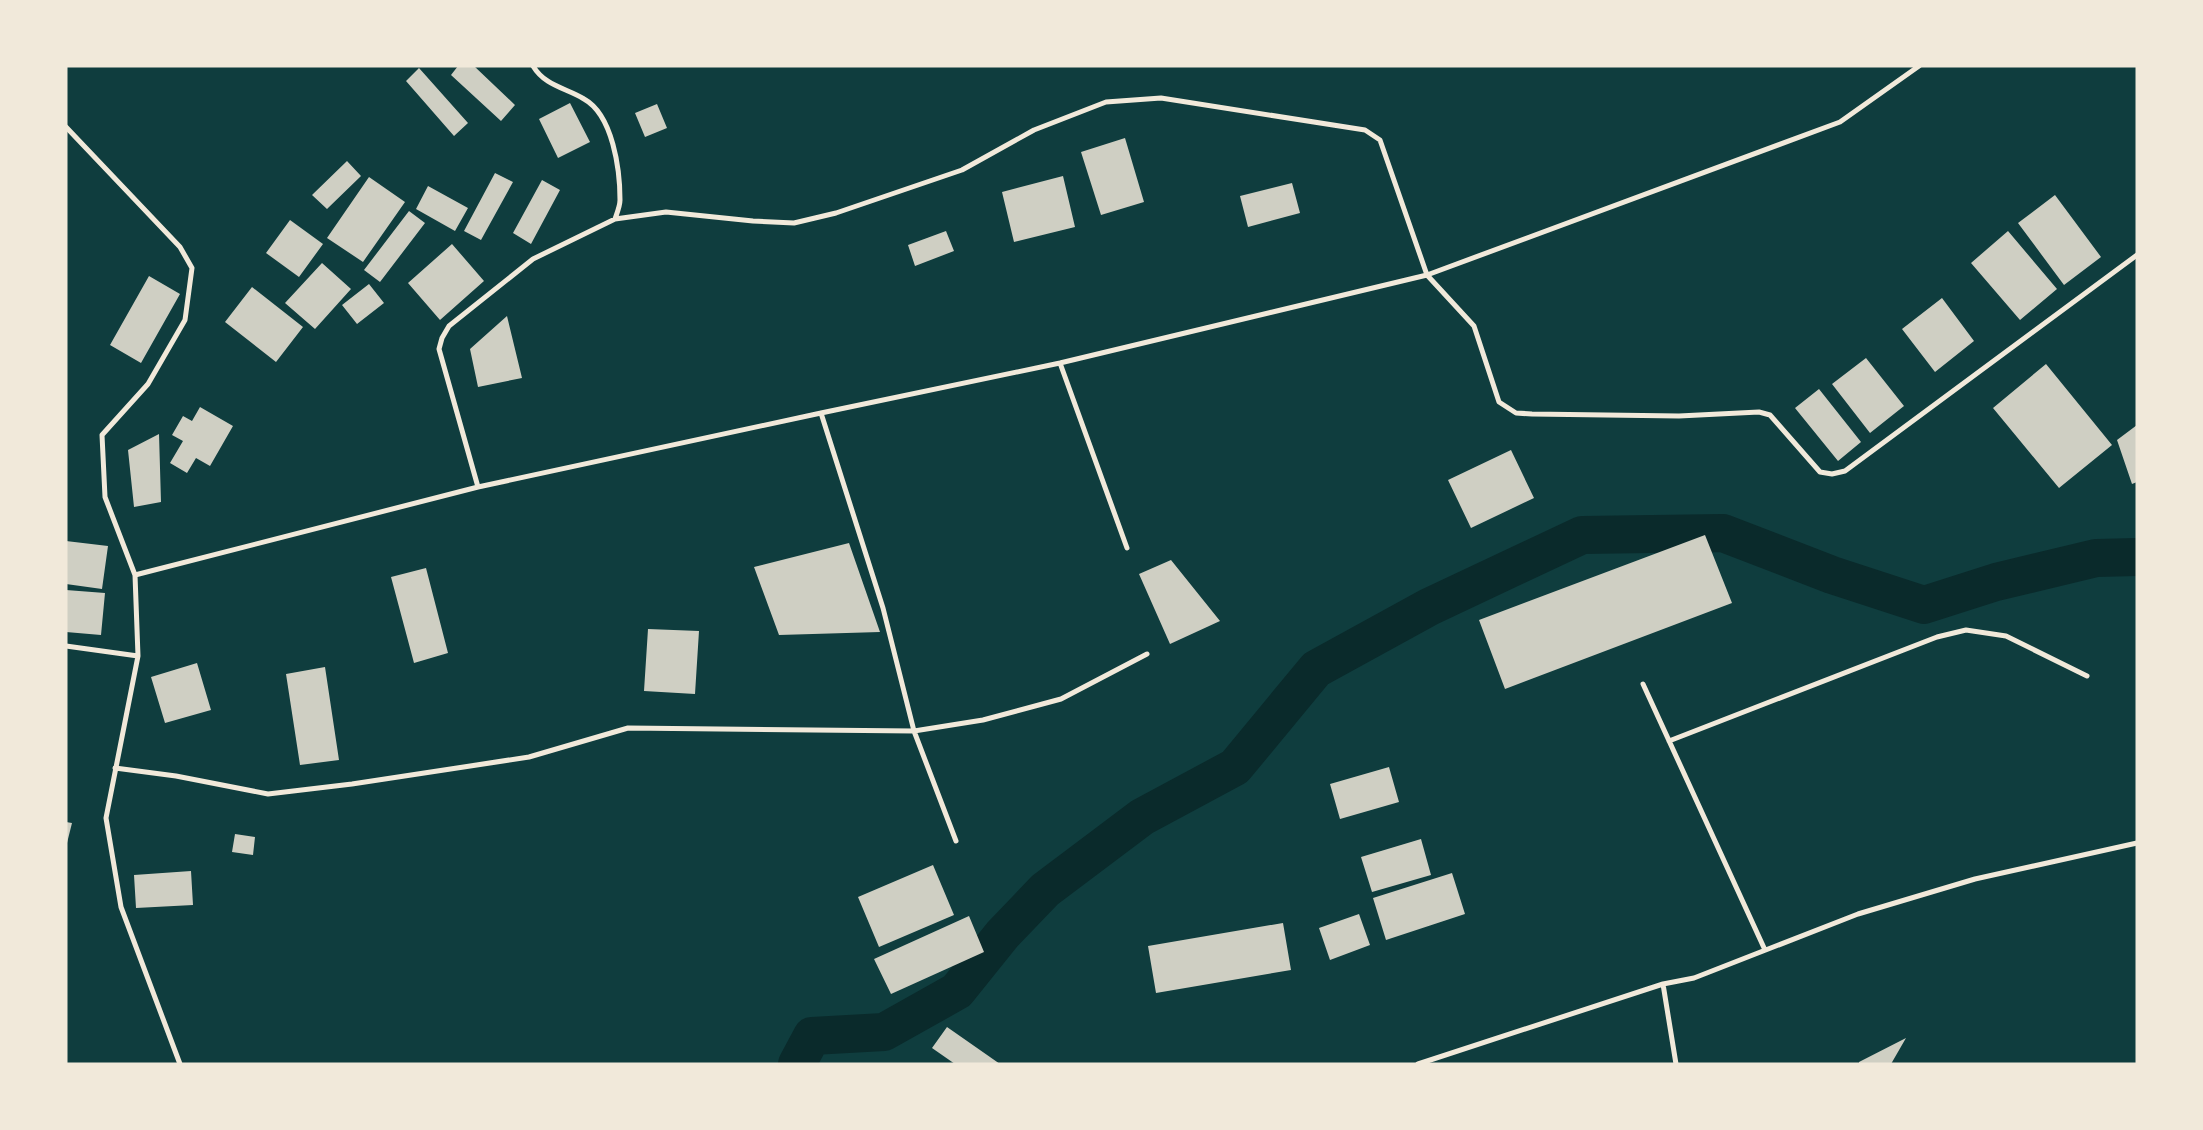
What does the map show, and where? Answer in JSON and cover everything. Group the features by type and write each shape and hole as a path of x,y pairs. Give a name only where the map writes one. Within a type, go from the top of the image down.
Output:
{"street":[{"path":"533,66 541,78 585,99 597,110 605,123 614,147 617,173 620,202 615,219"},
{"path":"134,575 478,488 821,412 1060,363 1427,275 1840,122 1919,66"},
{"path":"478,488 439,349 442,338 449,326 533,259 615,219 666,212 753,221 794,222 836,214 962,170 1034,130 1106,102 1161,98 1365,130 1380,140 1427,275 1474,326 1499,402 1516,413 1586,416 1679,416 1759,412 1770,415 1820,472 1832,474 1845,471 2137,255"},
{"path":"66,127 180,247 192,268 185,320 148,384 102,435 105,497 134,575 138,656 106,818 121,907 180,1064"},
{"path":"1060,363 1126,548"},
{"path":"821,412 883,608 914,731 956,841"},
{"path":"1669,741 1937,637 1966,630 2006,636 2087,676"},
{"path":"66,646 138,656"},
{"path":"115,768 176,776 268,794 352,784 529,757 628,728 914,731 983,720 1061,699 1147,654"},
{"path":"1643,684 1765,950"},
{"path":"1418,1064 1663,984 1694,978 1858,914 1975,879 2137,843"},
{"path":"1663,984 1676,1064"}],"building":[{"path":"458,66 474,66 515,105 501,121 451,75"},
{"path":"419,68 468,123 454,136 406,81"},
{"path":"570,103 590,142 558,158 539,119"},
{"path":"657,104 667,128 645,137 635,113"},
{"path":"1125,138 1144,202 1101,215 1081,152"},
{"path":"347,161 361,176 327,209 312,195"},
{"path":"495,173 513,182 481,240 464,231"},
{"path":"1063,176 1075,227 1014,242 1002,192"},
{"path":"369,177 405,202 363,262 327,238"},
{"path":"542,180 560,190 531,244 513,233"},
{"path":"1292,183 1300,213 1248,227 1240,196"},
{"path":"428,186 468,208 455,231 416,209"},
{"path":"2055,195 2101,257 2064,285 2018,223"},
{"path":"409,211 425,223 380,282 364,270"},
{"path":"290,220 323,244 299,277 266,253"},
{"path":"946,231 954,251 915,266 908,245"},
{"path":"2008,231 2057,289 2020,320 1971,263"},
{"path":"452,244 484,281 440,320 408,283"},
{"path":"322,263 351,289 315,329 285,303"},
{"path":"149,276 180,294 141,363 110,345"},
{"path":"369,284 384,303 357,324 342,305"},
{"path":"252,287 303,327 276,362 225,322"},
{"path":"1942,298 1974,341 1935,372 1902,329"},
{"path":"507,316 522,378 478,387 470,349"},
{"path":"1866,358 1904,406 1870,433 1832,384"},
{"path":"2046,364 2112,445 2059,488 1993,408"},
{"path":"1819,389 1861,442 1838,461 1795,408"},
{"path":"200,407 233,426 210,466 196,458 187,473 170,463 183,441 172,435 183,416 192,421"},
{"path":"2137,425 2137,482 2132,484 2117,440"},
{"path":"159,434 161,502 134,507 128,450"},
{"path":"1511,450 1534,498 1471,528 1448,480"},
{"path":"1705,535 1732,603 1505,689 1479,620"},
{"path":"66,541 108,546 102,589 66,584"},
{"path":"849,543 880,632 779,635 754,567"},
{"path":"1171,560 1220,621 1170,644 1139,574"},
{"path":"426,568 448,653 414,663 391,577"},
{"path":"66,590 105,593 101,635 66,632"},
{"path":"648,629 699,631 695,694 644,691"},
{"path":"197,663 211,710 165,723 151,677"},
{"path":"325,667 339,760 300,765 286,674"},
{"path":"1389,767 1399,802 1340,819 1330,784"},
{"path":"66,822 72,823 67,843 66,843"},
{"path":"235,834 255,837 253,855 232,852"},
{"path":"1421,839 1431,875 1372,892 1361,857"},
{"path":"933,865 954,915 879,947 858,897"},
{"path":"191,871 193,905 136,908 134,875"},
{"path":"1452,873 1465,914 1386,940 1373,898"},
{"path":"1359,914 1370,945 1330,960 1319,928"},
{"path":"969,916 984,952 891,994 874,959"},
{"path":"1283,923 1291,970 1156,993 1148,946"},
{"path":"947,1027 1000,1064 955,1064 932,1048"},
{"path":"1906,1038 1891,1064 1859,1064 1859,1062"}],"waterway":[{"path":"797,1064 812,1036 884,1032 957,991 1002,935 1045,890 1142,817 1235,767 1316,669 1429,607 1582,535 1723,533 1832,575 1924,605 1996,582 2096,558 2137,557"}]}
